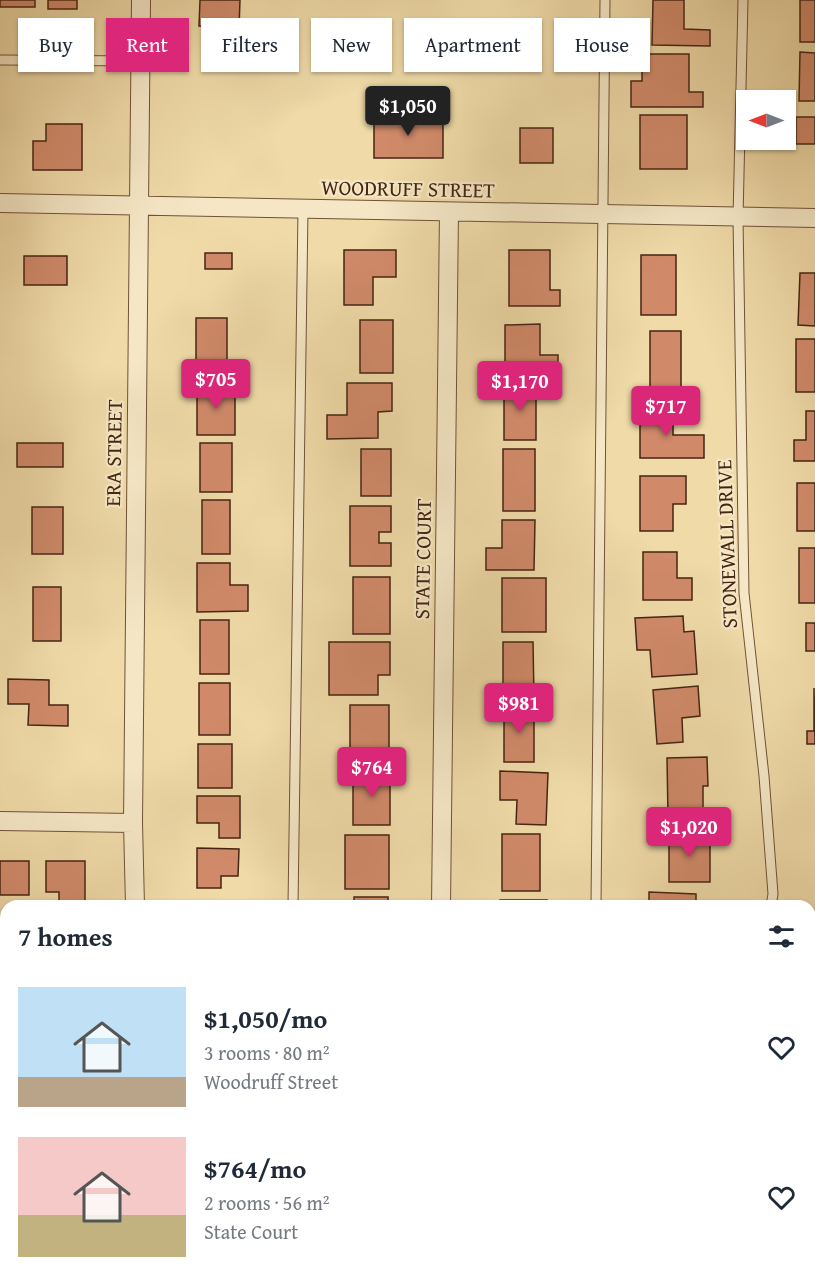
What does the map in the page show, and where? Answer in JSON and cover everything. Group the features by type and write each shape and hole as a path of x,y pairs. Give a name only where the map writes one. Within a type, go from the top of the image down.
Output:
{"street":[{"name":"ERA STREET","path":"141,0 141,18"},
{"name":"ERA STREET","path":"135,900 133,823 140,72"},
{"name":"WOODRUFF STREET","path":"0,203 815,218"},
{"name":"STATE COURT","path":"441,900 449,212"},
{"path":"0,821 133,823"}],"lane":[{"path":"596,900 605,0"},
{"name":"STONEWALL DRIVE","path":"743,0 738,218 744,593 764,776 772,900"},
{"path":"0,60 106,61"},
{"path":"293,900 303,210"}],"building":[{"path":"0,0 35,0 35,7 0,7"},
{"path":"48,0 77,0 77,9 48,9"},
{"path":"200,0 240,0 239,18 201,18 201,26 199,26"},
{"path":"653,0 684,0 684,29 710,30 710,46 652,45"},
{"path":"800,0 815,0 815,42 800,42"},
{"path":"800,52 815,53 815,101 799,101"},
{"path":"650,54 689,54 689,92 703,92 703,107 631,107 631,81 642,81 642,72 650,72"},
{"path":"640,115 687,115 687,169 640,169"},
{"path":"374,116 443,116 443,158 374,158"},
{"path":"796,117 815,117 815,144 796,144"},
{"path":"46,124 82,124 82,170 33,170 33,141 46,141"},
{"path":"520,128 553,128 553,163 520,163"},
{"path":"344,250 396,250 396,277 373,277 373,305 344,305"},
{"path":"509,250 550,250 550,290 560,290 560,306 509,306"},
{"path":"205,253 232,253 232,269 205,269"},
{"path":"641,255 676,255 676,315 641,315"},
{"path":"24,256 67,256 67,285 24,285"},
{"path":"800,273 815,273 815,326 798,325"},
{"path":"196,318 227,318 227,372 196,372"},
{"path":"360,320 393,320 393,373 360,373"},
{"path":"540,324 540,355 558,355 558,374 505,375 505,325"},
{"path":"650,331 681,331 681,390 650,390"},
{"path":"796,339 815,339 815,392 796,392"},
{"path":"347,383 392,383 392,411 378,412 378,438 327,439 327,415 347,415"},
{"path":"504,384 536,384 536,440 504,440"},
{"path":"197,385 235,385 235,435 197,435"},
{"path":"640,408 673,408 673,435 704,435 704,458 640,458"},
{"path":"806,411 815,411 815,461 794,461 794,440 806,440"},
{"path":"17,443 63,443 63,467 17,467"},
{"path":"200,443 232,443 232,492 200,492"},
{"path":"361,449 391,449 391,496 361,496"},
{"path":"503,449 535,449 535,511 503,511"},
{"path":"640,476 686,476 686,504 673,504 673,531 640,531"},
{"path":"797,483 815,483 815,531 797,531"},
{"path":"202,500 230,500 230,554 202,554"},
{"path":"350,506 391,506 391,532 379,532 379,543 391,543 391,566 350,566"},
{"path":"32,507 63,507 63,554 32,554"},
{"path":"502,520 535,520 534,570 486,570 486,548 502,548"},
{"path":"799,548 815,548 815,603 799,603"},
{"path":"643,552 677,552 677,578 692,578 692,600 643,600"},
{"path":"197,563 230,563 230,585 248,585 248,611 197,612"},
{"path":"353,577 390,577 390,634 353,634"},
{"path":"502,578 546,578 546,632 502,632"},
{"path":"33,587 61,587 61,641 33,641"},
{"path":"683,616 684,632 694,631 697,674 652,677 650,650 637,650 635,618"},
{"path":"200,620 229,620 229,674 200,674"},
{"path":"806,623 815,623 815,651 806,651"},
{"path":"329,642 390,642 390,675 378,675 378,695 329,695"},
{"path":"503,642 533,642 534,698 503,698"},
{"path":"8,679 49,680 49,705 68,705 68,726 28,725 29,704 8,704"},
{"path":"199,683 230,683 230,735 199,735"},
{"path":"698,686 700,716 682,718 683,742 657,744 653,690"},
{"path":"814,688 815,744 807,744 807,731 814,731"},
{"path":"350,705 389,705 389,762 350,762"},
{"path":"504,706 534,706 534,762 504,762"},
{"path":"198,744 232,744 232,788 198,788"},
{"path":"707,757 708,786 703,786 703,816 668,816 667,758"},
{"path":"353,771 390,771 390,825 353,825"},
{"path":"500,771 548,773 546,825 516,824 517,800 500,800"},
{"path":"197,796 240,796 240,838 219,838 219,823 197,823"},
{"path":"669,833 710,833 710,882 669,882"},
{"path":"502,834 540,834 540,891 502,891"},
{"path":"345,835 389,835 389,889 345,889"},
{"path":"197,848 239,849 238,876 221,876 221,888 197,888"},
{"path":"0,861 29,861 29,895 0,895"},
{"path":"46,861 85,861 85,900 59,900 59,892 46,892"},
{"path":"649,892 696,894 696,900 649,900"},
{"path":"354,897 388,897 388,900 354,900"}]}
